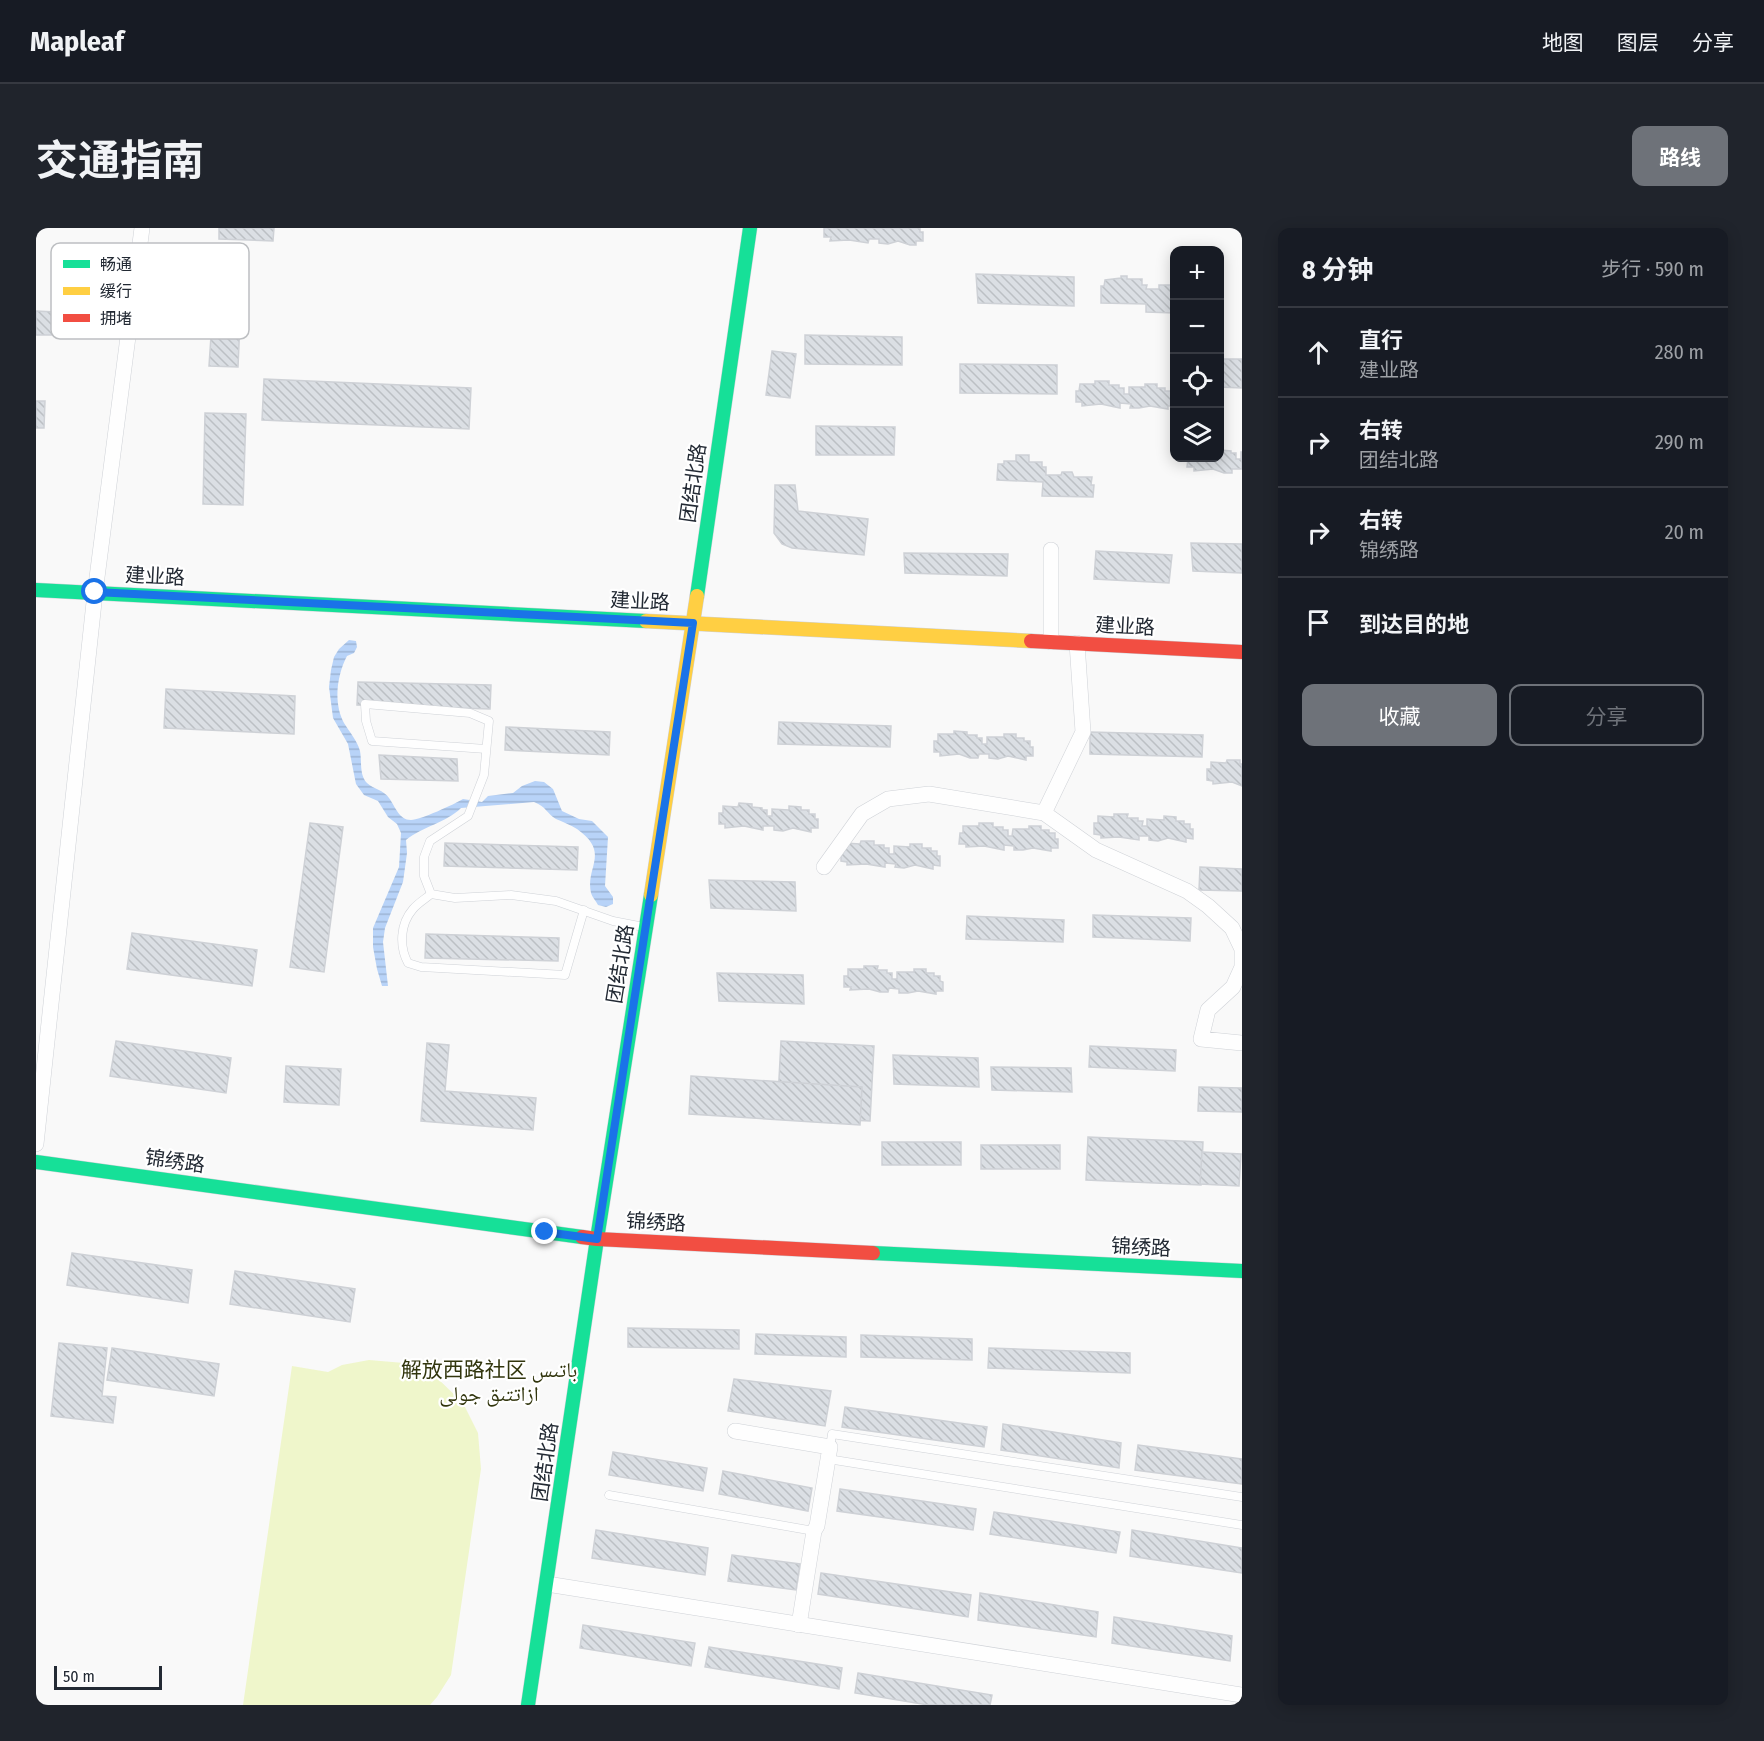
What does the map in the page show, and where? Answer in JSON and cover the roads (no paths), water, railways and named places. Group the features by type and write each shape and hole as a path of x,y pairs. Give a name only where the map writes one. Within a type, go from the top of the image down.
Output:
{"street":[{"path":"140,243 142,228"},
{"name":"团结北路","path":"528,1705 597,1239 693,623 750,228"},
{"path":"36,1144 95,592 128,339"},
{"path":"1051,550 1051,642"},
{"name":"建业路","path":"36,590 1242,652"},
{"path":"1044,813 1083,732 1077,643"},
{"path":"824,867 862,814 888,800 929,794 1044,813 1096,850 1187,891 1232,928 1242,950 1242,967 1233,987 1208,1010 1201,1039 1242,1043"},
{"name":"锦绣路","path":"36,1162 597,1239 1242,1271"},
{"path":"735,1431 829,1453 799,1625"},
{"path":"547,1584 1242,1695"}],"lane":[{"path":"431,894 424,876 424,857 430,841 468,816 484,775 489,720 470,713 365,704 366,722 372,741 486,749"},
{"path":"584,910 565,975 421,967 408,963 402,952 404,926 412,910 431,894 455,898 511,895 556,901 584,910 613,921 645,927"},
{"path":"1242,1497 832,1434 829,1453 1242,1525"},
{"path":"609,1495 814,1531"}],"water":[{"path":"349,640 356,641 357,647 354,653 347,656 341,672 338,707 344,723 359,747 362,772 367,783 384,793 403,818 411,820 429,815 463,799 482,802 488,796 513,793 522,786 535,781 544,782 553,789 562,811 579,819 592,821 608,837 605,886 613,897 613,904 606,907 598,905 592,894 590,884 595,853 593,845 575,828 553,817 542,806 534,802 461,808 406,840 407,853 403,882 385,928 383,942 388,986 382,986 373,947 373,928 399,867 401,833 397,824 388,817 378,801 364,795 356,784 348,744 333,718 329,687 331,670 334,657"}],"district":[{"name":"解放西路社区 باتىس ازاتتىق جولى","path":"489,1382"}]}
